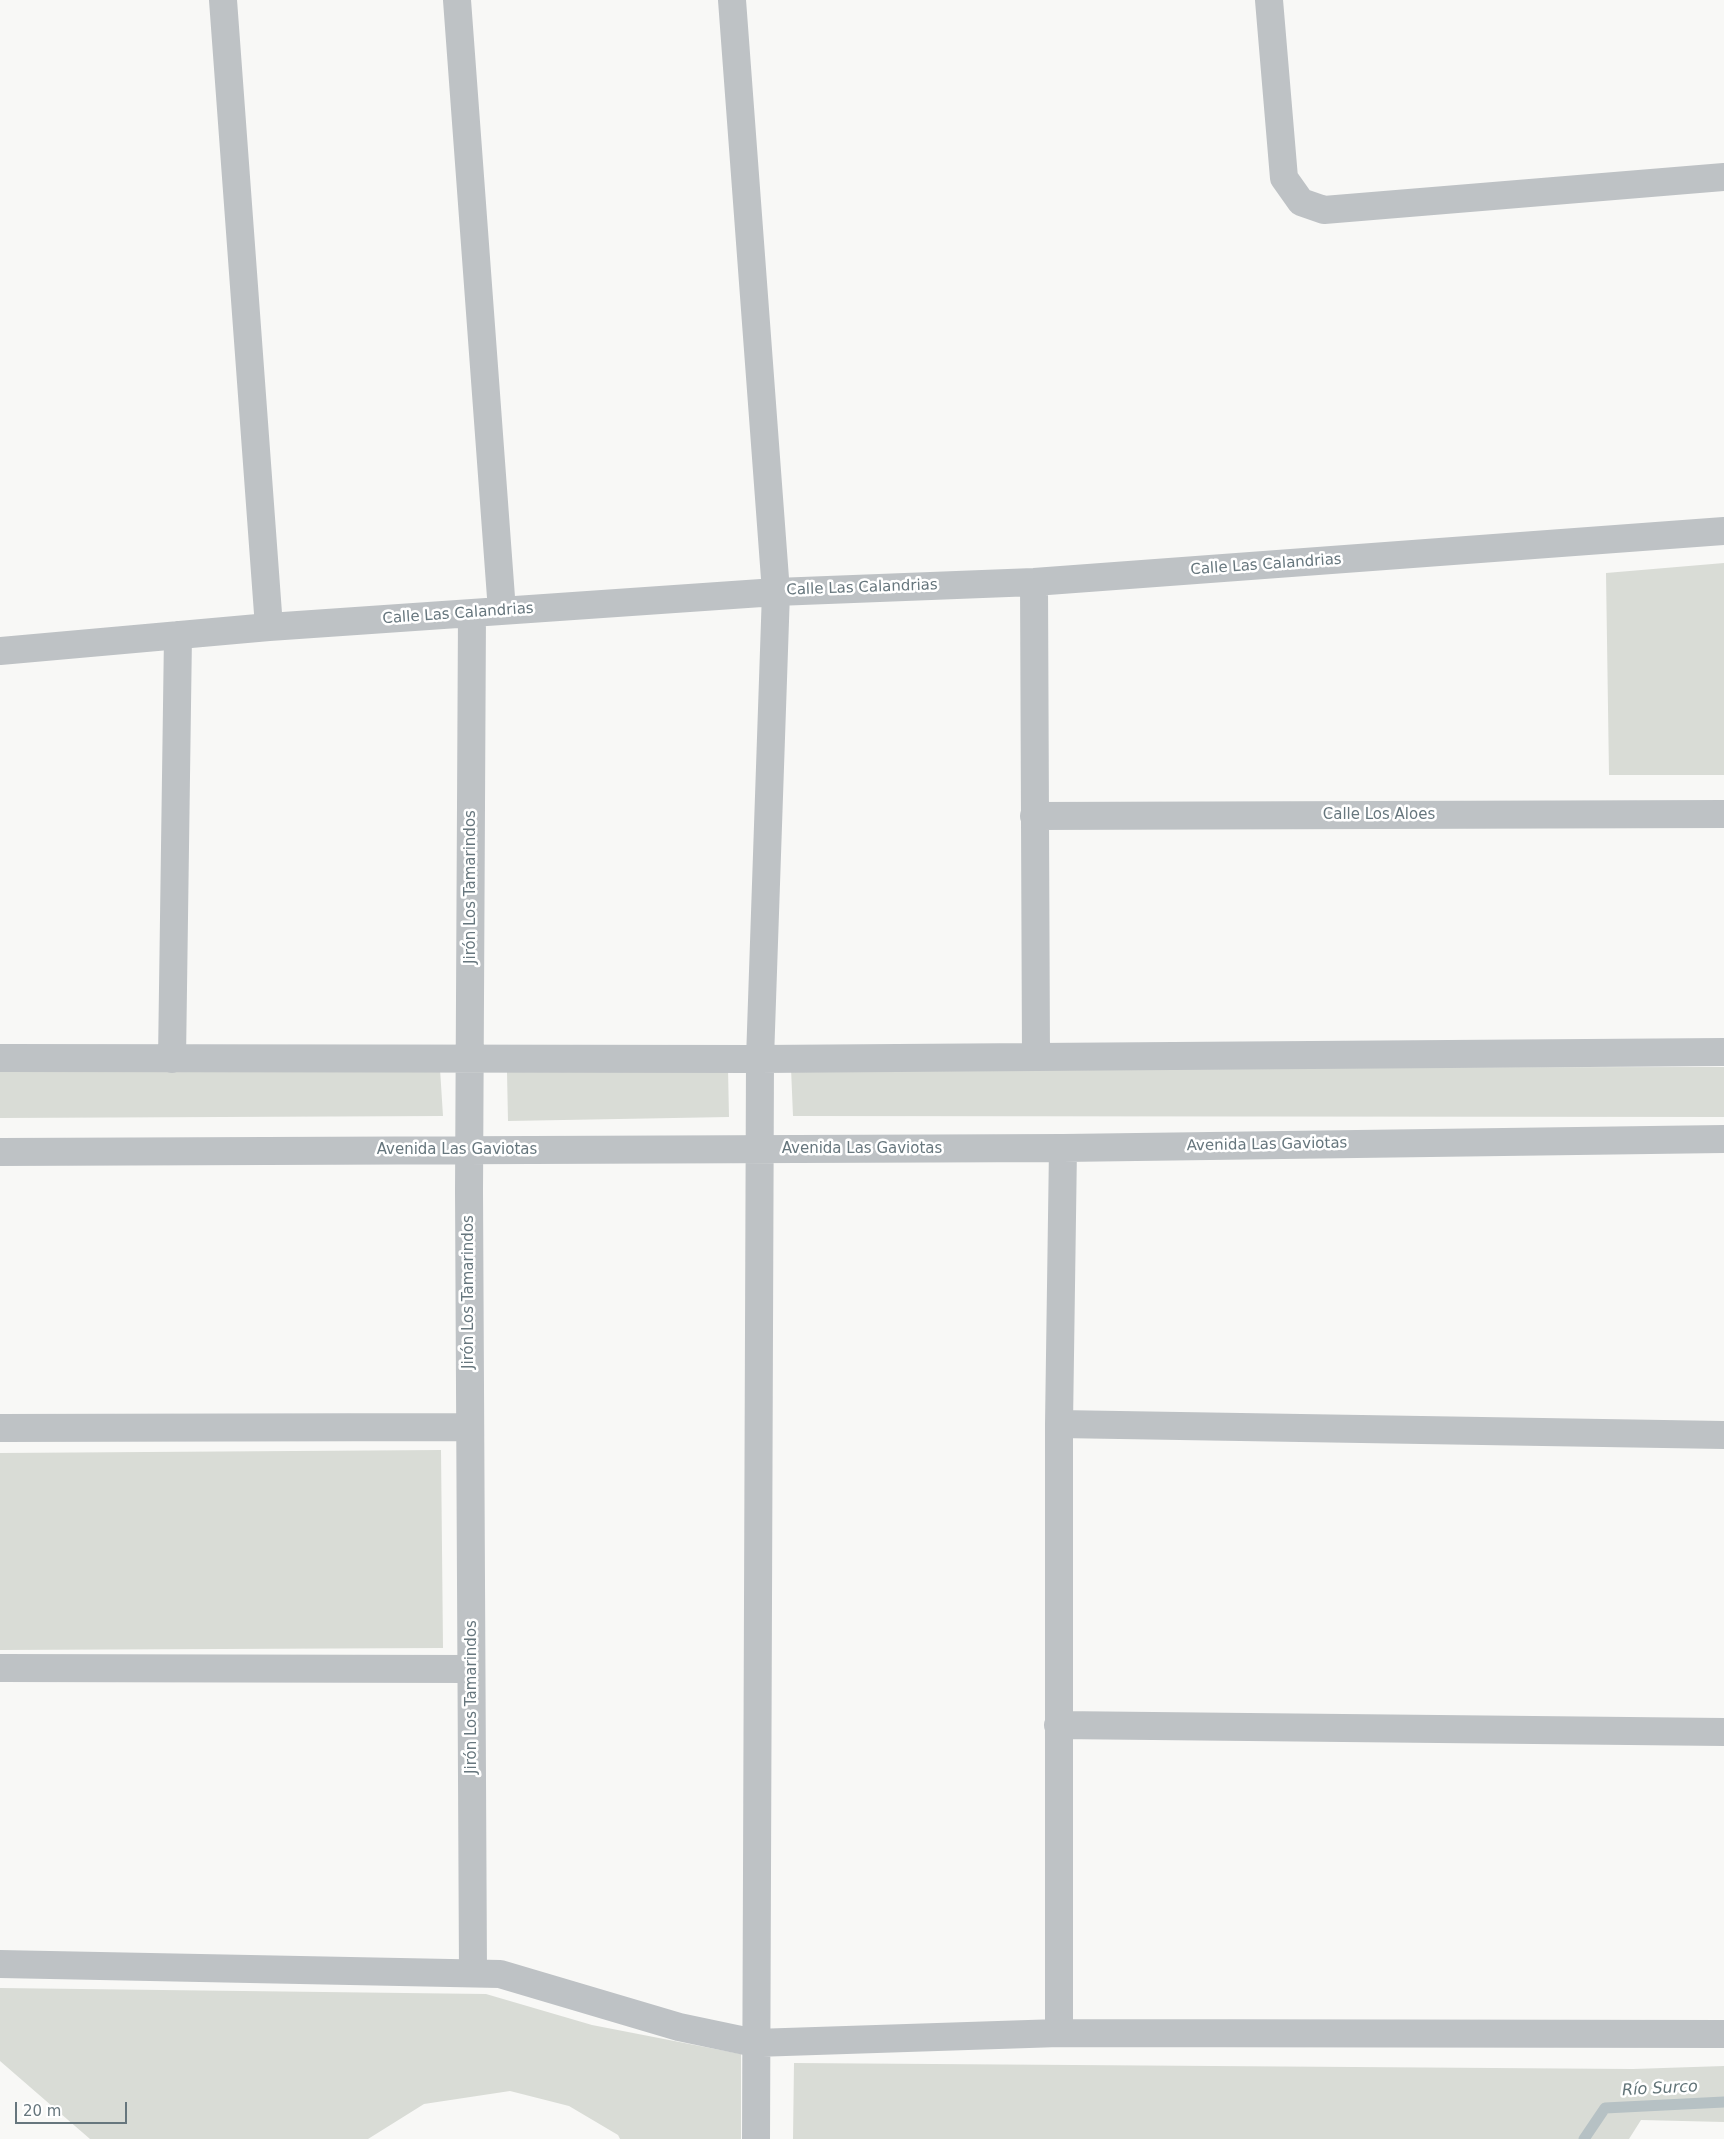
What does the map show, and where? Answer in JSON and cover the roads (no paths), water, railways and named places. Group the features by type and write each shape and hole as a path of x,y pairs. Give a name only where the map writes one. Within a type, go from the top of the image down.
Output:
{"street":[{"path":"222,0 269,627"},
{"path":"457,0 502,611"},
{"path":"732,0 776,592 760,1059 756,2139"},
{"path":"1269,0 1284,178 1301,202 1324,210 1724,177"},
{"name":"Calle Las Calandrias","path":"0,651 269,627 776,592 1034,582 1724,532"},
{"path":"1034,582 1036,1057"},
{"name":"Jirón Los Tamarindos","path":"472,613 469,1150 473,1972"},
{"path":"172,1059 178,635"},
{"name":"Calle Los Aloes","path":"1034,816 1724,814"},
{"path":"0,1058 760,1059 1724,1052"},
{"name":"Avenida Las Gaviotas","path":"0,1152 1063,1148 1724,1139"},
{"path":"1058,2033 1058,1424 1063,1148"},
{"path":"1058,1424 1724,1435"},
{"path":"0,1428 470,1428"},
{"path":"0,1668 471,1669"},
{"path":"1058,1725 1724,1732"},
{"path":"0,1964 500,1974 679,2027 755,2043 1058,2033 1724,2034"}],"waterway":[{"name":"Río Surco","path":"1584,2139 1605,2108 1724,2102"}]}
